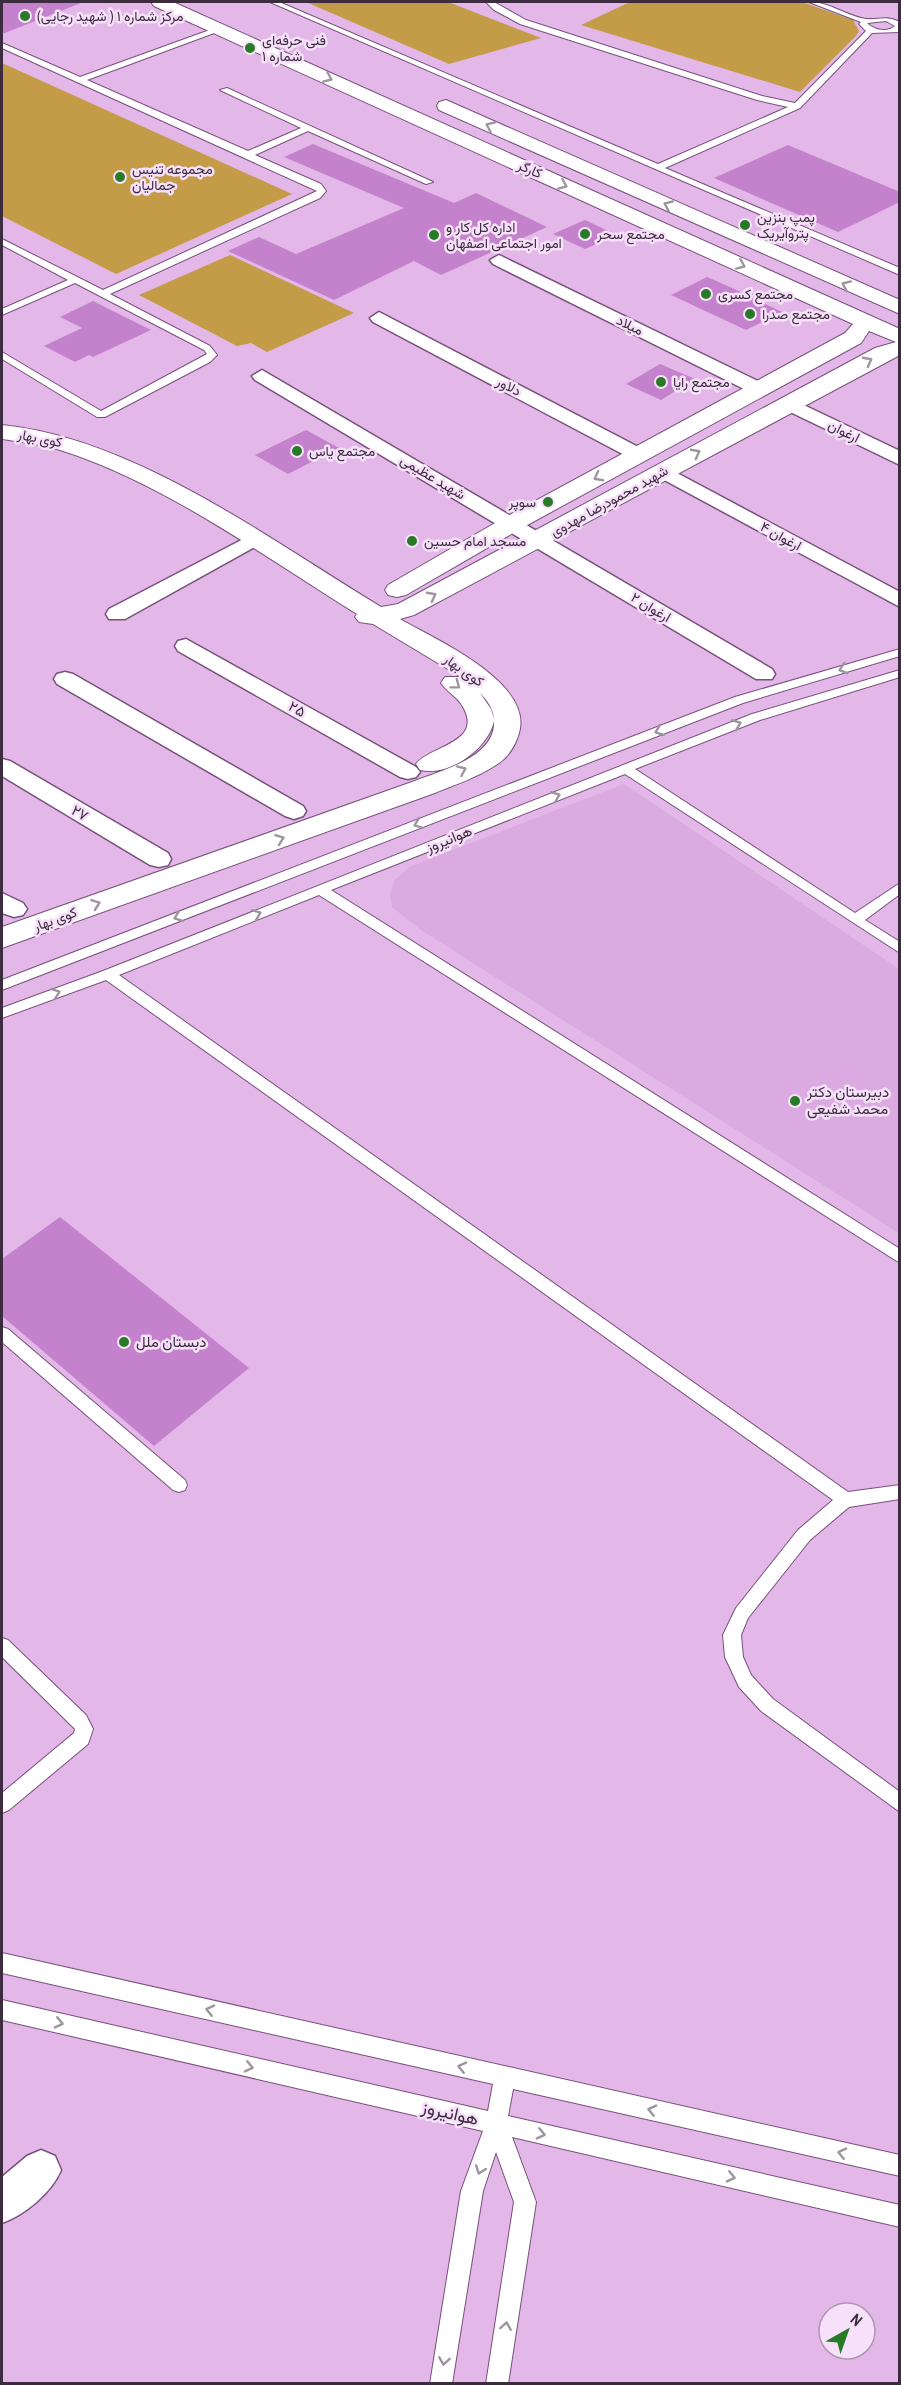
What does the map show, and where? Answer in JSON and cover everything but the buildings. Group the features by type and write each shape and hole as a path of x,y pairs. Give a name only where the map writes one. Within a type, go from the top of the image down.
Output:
{"street":[{"name":"کارگر","path":"160,2 900,337"},
{"name":"کارگر","path":"429,99 900,308"},
{"name":"میلاد","path":"499,260 761,390"},
{"name":"دلاور","path":"379,318 639,455"},
{"name":"شهید محمودرضا مهدوی","path":"368,617 388,596 511,524 854,338 866,322"},
{"name":"شهید محمودرضا مهدوی","path":"368,617 405,610 883,353 900,348"},
{"name":"شهید عظیمی","path":"262,376 537,539"},
{"path":"761,390 789,404"},
{"name":"ارغوان","path":"789,404 900,459"},
{"name":"کوی بهار","path":"2,432 43,437 109,458 163,486 246,543 368,617 458,663 497,694 508,718 507,732 501,746 487,759 422,788 2,938"},
{"name":"کوی بهار","path":"2,441 76,455 246,543"},
{"name":"ارغوان ۴","path":"662,471 900,601"},
{"name":"ارغوان ۲","path":"537,539 765,674"},
{"path":"117,614 246,543"},
{"name":"کوی بهار","path":"6,908 159,859 443,759 465,746 480,728 482,713 468,693 368,617"},
{"name":"۲۵","path":"186,646 408,771"},
{"path":"65,679 294,811"},
{"name":"۲۷","path":"2,766 159,859"},
{"path":"2,2203 41,2170"}],"lane":[{"path":"274,2 900,272"},
{"path":"490,2 523,22 760,98 797,106"},
{"path":"813,2 865,21 878,18 898,22 896,30 889,32 870,30 865,27 865,21"},
{"path":"79,80 221,29"},
{"path":"657,168 797,106 867,36 870,30"},
{"path":"3,47 318,186 321,194 102,294"},
{"path":"224,90 429,182"},
{"path":"247,154 308,128"},
{"path":"2,242 207,348 212,354 206,360 100,415 2,355"},
{"path":"2,312 75,280"},
{"name":"هوانیروز","path":"2,985 739,700 900,652"},
{"name":"هوانیروز","path":"2,1013 108,974 756,717 900,673"},
{"path":"807,680 821,697"},
{"path":"626,768 900,950"},
{"path":"515,787 532,806"},
{"path":"855,920 900,887"},
{"path":"321,890 900,1257"},
{"path":"208,905 225,927"},
{"path":"108,974 845,1500"},
{"path":"2,1333 179,1485"},
{"path":"900,1492 845,1500 804,1535 742,1613 732,1635 734,1657 745,1681 767,1705 900,1803"},
{"path":"2,1646 80,1721 84,1729 82,1738 2,1804"},
{"path":"2,1963 900,2166"},
{"name":"هوانیروز","path":"2,2010 900,2216"},
{"path":"441,2384 472,2191 496,2124 505,2077"},
{"path":"496,2124 525,2202 497,2384"}],"shaded area":[{"path":"306,2 448,2 541,38 449,64"},
{"path":"630,2 802,2 853,20 859,31 800,92 581,25"},
{"path":"2,63 292,194 116,274 2,216"},
{"path":"230,255 354,313 267,352 251,343 237,346 139,295"},
{"name":"دبیرستان دکتر محمد شفیعی","path":"624,784 899,969 899,1233 421,930 392,907 390,894 395,880 409,867"}],"place":[{"name":"مرکز شماره ۱ ( شهید رجایی)","path":"25,16"},
{"name":"فنی حرفه‌ای شماره ۱","path":"250,48"},
{"name":"مجموعه تنیس جمالیان","path":"120,177"},
{"name":"پمپ بنزین پتروآیریک","path":"745,225"},
{"name":"مجتمع سحر","path":"585,234"},
{"name":"اداره کل کار و امور اجتماعی اصفهان","path":"434,235"},
{"name":"مجتمع کسری","path":"706,294"},
{"name":"مجتمع صدرا","path":"750,314"},
{"name":"مجتمع رایا","path":"661,382"},
{"name":"مجتمع یاس","path":"297,451"},
{"name":"سوپر","path":"548,502"},
{"name":"مسجد امام حسین","path":"412,541"},
{"name":"دبیرستان دکتر محمد شفیعی","path":"795,1101"},
{"name":"دبستان ملل","path":"124,1342"}]}
